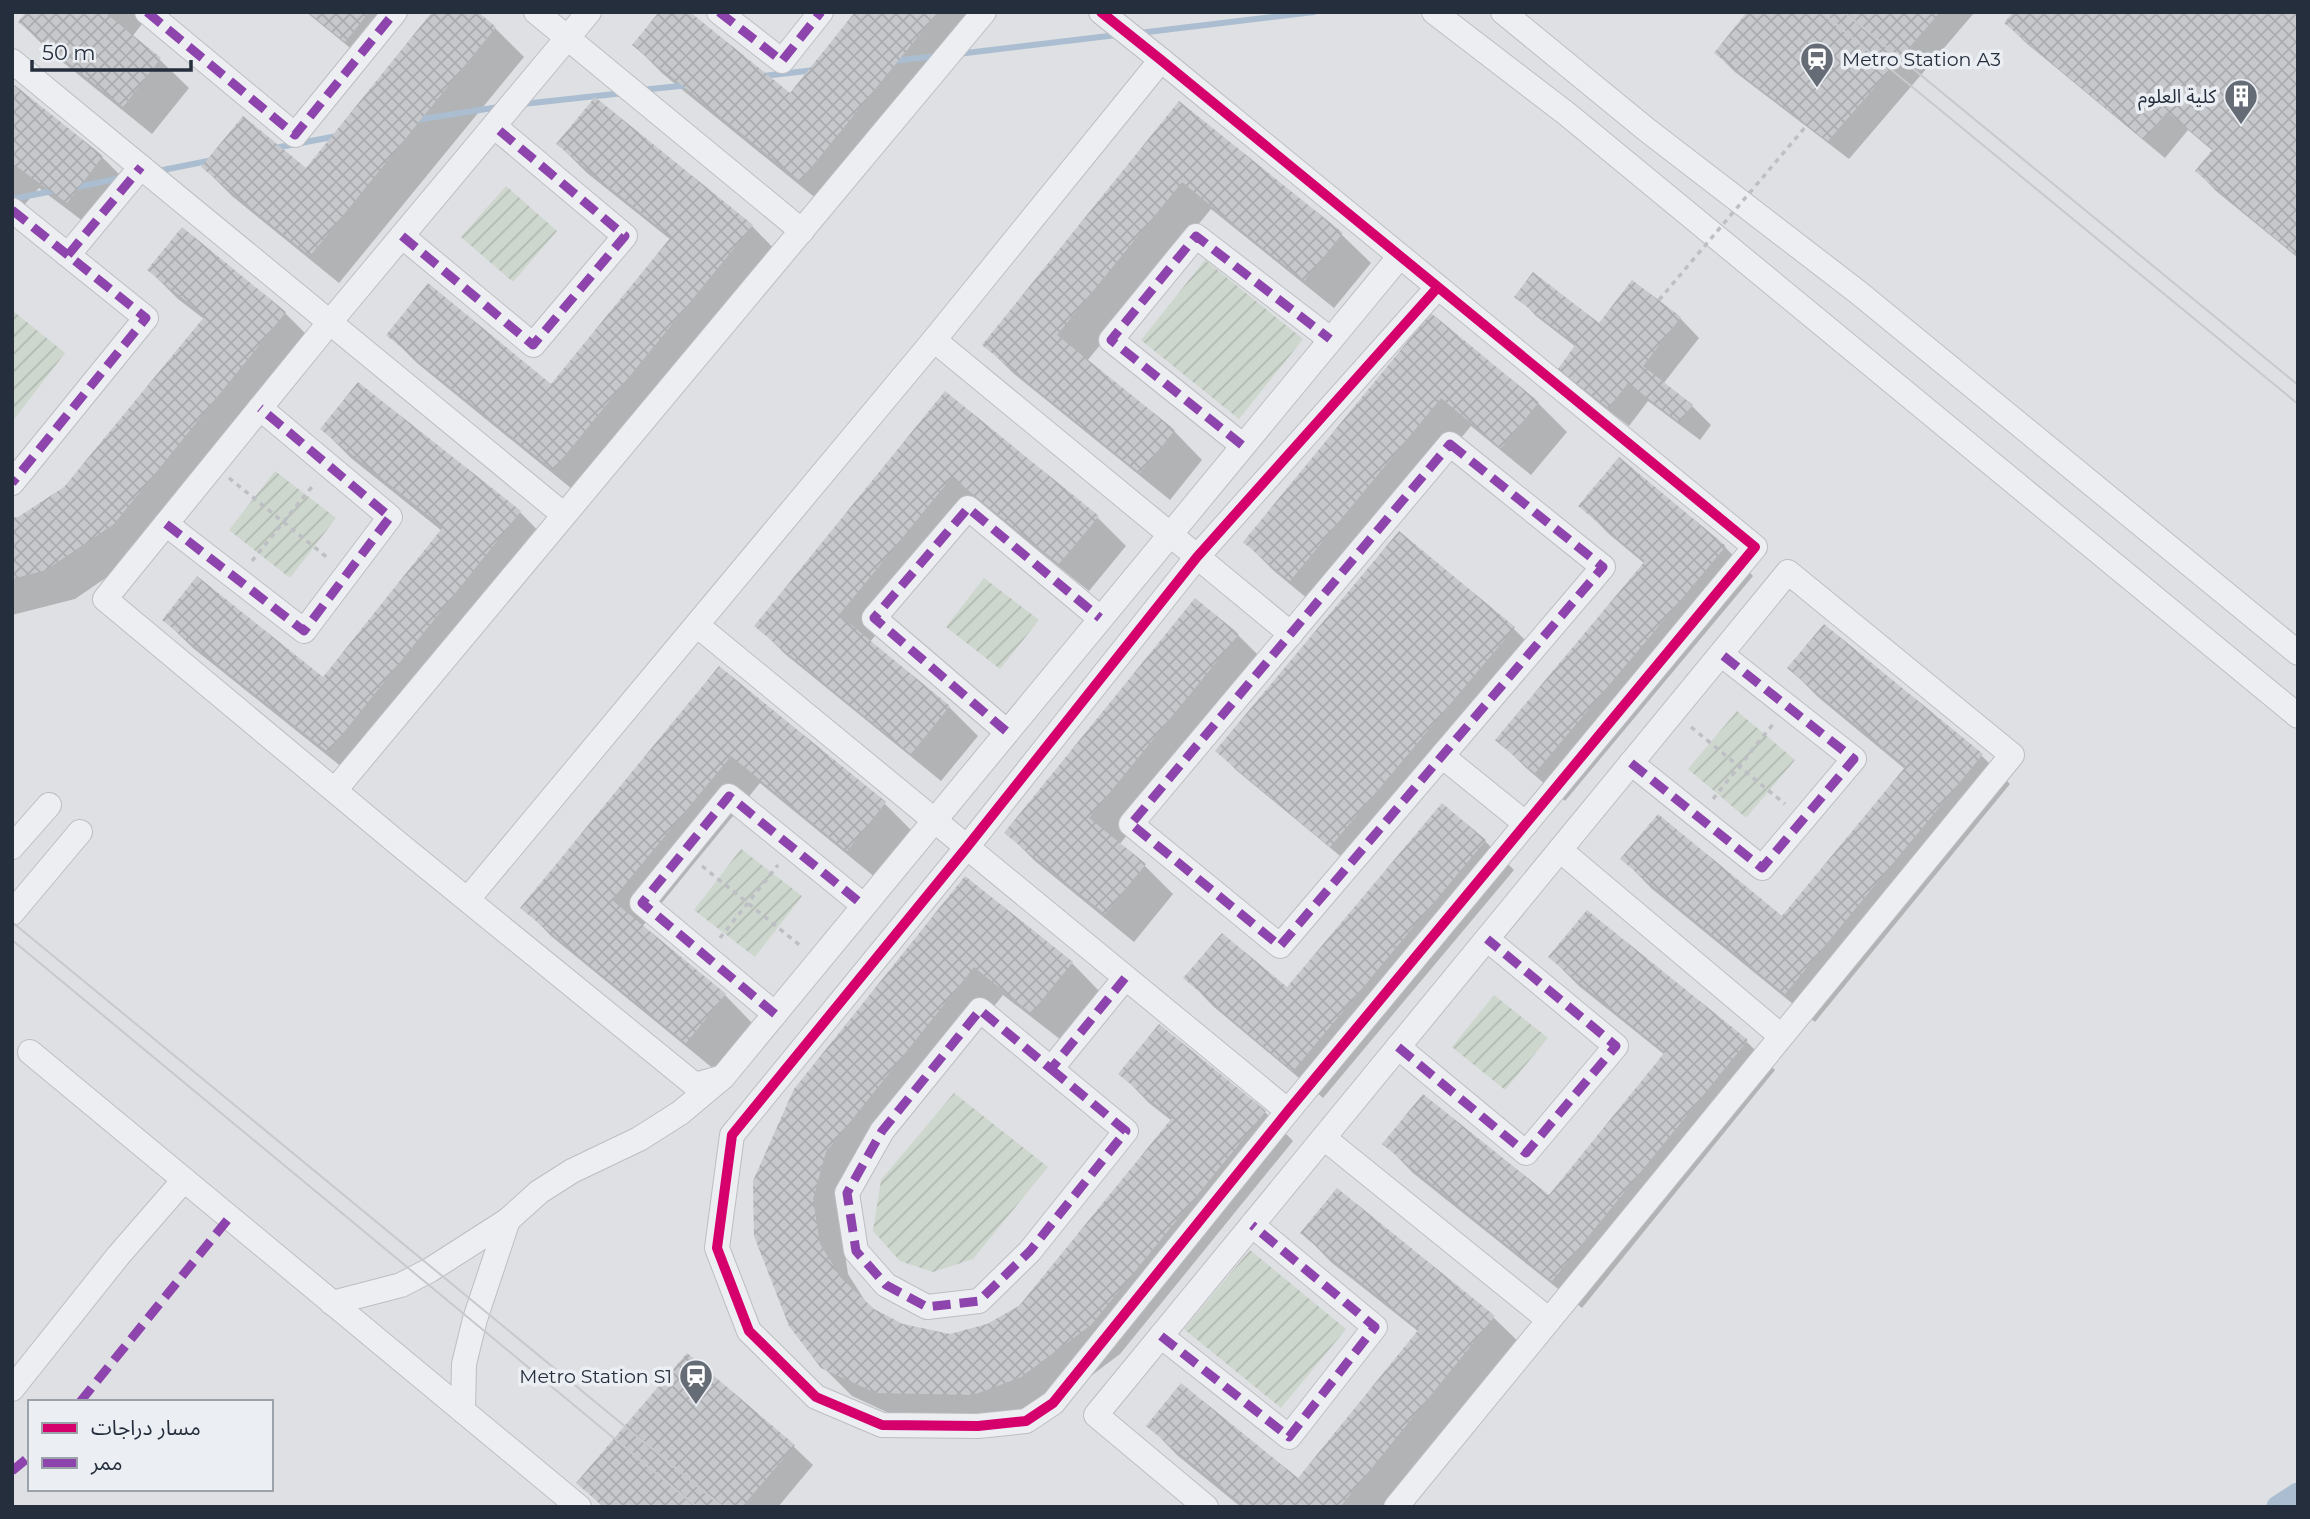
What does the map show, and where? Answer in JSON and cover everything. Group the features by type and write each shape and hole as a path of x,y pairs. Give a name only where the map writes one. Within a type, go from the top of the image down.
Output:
{"street":[{"path":"147,12 295,135 395,12"},
{"path":"536,12 802,231"},
{"path":"589,12 330,322 105,598 695,1085 723,1077"},
{"path":"719,12 782,61 821,12"},
{"path":"335,790 984,12"},
{"path":"1101,12 1161,60 1438,287 1755,547 1288,1111 1053,1403 1026,1421 978,1426 882,1425 816,1397 748,1331 717,1248 732,1135 967,847 1197,556 1438,287"},
{"path":"1434,12 1567,114 2298,716"},
{"path":"1503,12 1647,130 1859,293 2298,653"},
{"path":"468,899 934,340 1161,60"},
{"path":"12,61 564,515"},
{"path":"402,236 533,345 625,236 494,126"},
{"path":"68,255 141,167"},
{"path":"12,210 146,318 12,483"},
{"path":"1242,445 1111,340 1196,236 1331,339"},
{"path":"332,1303 401,1285 470,1246 509,1220 539,1192 572,1171 639,1139 680,1113 723,1077 1400,256"},
{"path":"934,340 1291,634"},
{"path":"166,524 304,632 390,517 260,408"},
{"path":"1450,444 1603,567 1442,756 1280,946 1131,824 1450,444"},
{"path":"1006,731 874,618 968,508 1100,618"},
{"path":"1206,1507 1096,1415 1788,572 2012,755 1396,1507"},
{"path":"698,625 1288,1111"},
{"path":"1631,763 1762,868 1854,759 1721,654"},
{"path":"1442,756 1526,824"},
{"path":"775,1014 642,903 729,796 863,905"},
{"path":"12,847 49,804"},
{"path":"12,912 80,832"},
{"path":"1560,850 1781,1036"},
{"path":"1398,1046 1526,1153 1616,1046 1487,939"},
{"path":"1051,1069 1125,978"},
{"path":"980,1010 1051,1069 1126,1131 1030,1251 979,1301 927,1307 886,1285 856,1251 848,1193 882,1131 980,1010"},
{"path":"30,1052 579,1507"},
{"path":"1324,1138 1549,1320"},
{"path":"12,1389 118,1256 184,1180"},
{"path":"463,1411 464,1364 475,1319 509,1220"},
{"path":"1161,1336 1289,1437 1375,1327 1252,1225"}],"path":[{"path":"1659,300 1807,125"},
{"path":"214,466 348,574"},
{"path":"237,579 329,466"},
{"path":"1698,817 1788,706"},
{"path":"1673,712 1803,818"},
{"path":"706,956 792,847"},
{"path":"684,852 818,960"}],"shaded area":[{"path":"506,186 557,231 513,282 461,237"},
{"path":"1205,260 1303,339 1239,419 1141,340"},
{"path":"12,310 65,353 12,422"},
{"path":"275,471 336,518 290,578 229,530"},
{"path":"984,578 1039,620 1000,669 946,627"},
{"path":"1737,711 1795,760 1746,818 1688,769"},
{"path":"741,849 802,896 755,957 694,910"},
{"path":"1494,995 1548,1038 1505,1090 1452,1047"},
{"path":"954,1093 1048,1167 973,1259 933,1272 900,1261 873,1231 881,1180"},
{"path":"1250,1250 1346,1329 1281,1408 1184,1329"}],"building":[{"path":"26,12 104,12 161,58 123,107 18,22"},
{"path":"308,12 369,12 345,42"},
{"path":"432,12 478,12 496,27 310,256 201,167 243,116 306,168"},
{"path":"659,12 690,12 790,93 855,12 938,12 800,181 632,45"},
{"name":"Metro Station A3","path":"1747,12 1940,12 1828,141 1714,53"},
{"name":"كلية العلوم","path":"2013,12 2298,12 2298,257 2195,171 2213,149 2167,112 2144,140 2004,23"},
{"path":"12,83 103,156 67,203 12,163"},
{"path":"595,97 753,225 553,470 386,335 428,283 551,384 671,237 556,144"},
{"path":"1179,101 1343,233 1304,281 1182,182 1057,335 1175,430 1140,473 982,345"},
{"path":"182,227 286,312 114,524 46,570 12,579 12,518 18,517 64,487 205,316 147,270"},
{"path":"1533,272 1599,323 1632,280 1681,317 1643,366 1693,405 1679,422 1628,383 1609,408 1558,369 1576,344 1514,297"},
{"path":"1431,313 1539,402 1501,448 1441,398 1290,581 1243,542"},
{"path":"358,382 521,511 328,752 162,620 197,576 323,677 443,527 320,429"},
{"path":"945,391 1099,516 1059,564 952,477 839,615 950,706 911,754 754,626"},
{"path":"1619,457 1726,546 1535,773 1495,740 1645,561 1578,506"},
{"path":"1399,531 1515,627 1330,847 1215,751"},
{"path":"1195,598 1239,634 1089,818 1146,864 1105,914 1004,833"},
{"path":"1824,624 1983,754 1785,994 1620,859 1658,814 1782,916 1906,766 1787,668"},
{"path":"719,666 886,802 847,851 731,756 612,900 726,994 686,1043 520,908"},
{"path":"1442,803 1486,840 1293,1071 1183,978 1222,933 1287,987"},
{"path":"965,876 1073,962 1031,1013 974,967 826,1152 813,1199 820,1244 841,1278 874,1309 903,1324 950,1334 987,1324 1019,1306 1172,1118 1118,1074 1159,1024 1266,1111 1091,1325 1021,1377 973,1395 876,1393 821,1368 789,1326 754,1236 753,1181 794,1089"},
{"path":"1587,910 1748,1040 1552,1281 1382,1144 1423,1094 1549,1195 1665,1052 1548,957"},
{"path":"1337,1188 1495,1316 1340,1507 1246,1507 1146,1426 1181,1383 1298,1478 1419,1329 1300,1233"},
{"name":"Metro Station S1","path":"687,1353 795,1445 742,1507 604,1507 576,1483"}],"waterway":[{"path":"1139,33 1314,12"},
{"path":"958,54 1117,35"},
{"path":"892,61 937,56"},
{"path":"763,76 815,70"},
{"path":"641,90 690,85"},
{"path":"523,104 624,93"},
{"path":"416,120 499,107"},
{"path":"275,148 337,136"},
{"path":"158,171 213,160"},
{"path":"73,188 120,178"},
{"path":"12,199 58,190"},
{"path":"2278,1507 2298,1494"}],"tram line":[{"path":"1821,12 2298,404"},
{"path":"1844,12 2298,385"},
{"path":"12,922 723,1507"},
{"path":"12,940 697,1507"}],"marked path":[{"path":"147,12 295,135 395,12"},
{"path":"719,12 782,61 821,12"},
{"path":"402,236 533,345 625,236 494,126"},
{"path":"68,255 141,167"},
{"path":"12,210 146,318 12,483"},
{"path":"1242,445 1111,340 1196,236 1330,339"},
{"path":"166,524 304,631 390,517 260,408"},
{"path":"1450,444 1603,567 1280,946 1131,824 1450,444"},
{"path":"1006,731 874,618 968,508 1100,618"},
{"path":"1631,763 1762,868 1854,759 1721,654"},
{"path":"775,1014 642,903 729,796 863,905"},
{"path":"1398,1047 1526,1153 1616,1046 1487,939"},
{"path":"1051,1069 1126,1131 1030,1251 979,1301 927,1307 886,1285 856,1251 847,1193 882,1131 980,1010 1051,1069 1125,978"},
{"path":"82,1400 229,1218"},
{"path":"1161,1336 1289,1437 1375,1327 1252,1225"},
{"path":"12,1471 28,1458"}],"cycle path":[{"path":"1101,12 1161,60 1755,547 1288,1111 1053,1403 1026,1421 978,1426 882,1425 816,1397 749,1331 717,1248 732,1135 967,847 1197,557 1438,287"}],"place":[{"name":"Metro Station A3","path":"1817,89"},
{"name":"كلية العلوم","path":"2241,126"},
{"name":"Metro Station S1","path":"696,1406"}]}
